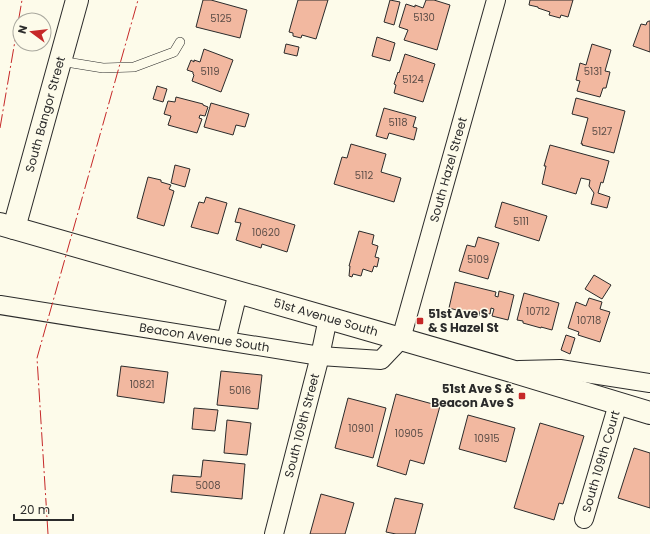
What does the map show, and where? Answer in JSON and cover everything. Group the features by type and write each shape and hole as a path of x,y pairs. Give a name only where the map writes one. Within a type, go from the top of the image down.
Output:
{"street":[{"name":"South Bangor Street","path":"7,226 60,61 77,0"},
{"name":"South Hazel Street","path":"401,339 496,0"},
{"name":"51st Avenue South","path":"7,226 508,370 650,413"},
{"path":"226,341 238,292"},
{"name":"Beacon Avenue South","path":"0,305 320,356 381,360 401,339"},
{"name":"South 109th Street","path":"274,534 320,356 328,318"},
{"path":"508,370 560,369 650,383"},
{"name":"South 109th Court","path":"584,519 618,404"}],"lane":[{"path":"60,61 103,68 134,67 174,52 180,42"}],"building":[{"path":"203,0 211,0 247,10 240,38 196,27"},
{"path":"298,0 328,0 316,39 302,35 301,38 293,36 293,33 289,32"},
{"path":"390,0 400,2 394,25 384,22"},
{"path":"426,0 434,0 450,5 437,50 404,40 408,30 399,27 406,4 423,8"},
{"path":"530,0 573,0 568,17 561,15 560,18 549,15 550,12 529,5"},
{"path":"649,21 650,52 633,46 641,24 646,25"},
{"path":"377,37 395,43 390,61 372,56"},
{"path":"286,44 299,47 297,56 284,53"},
{"path":"592,44 611,50 605,71 610,72 606,88 603,88 600,97 577,91 580,81 576,80 580,63 586,65"},
{"path":"204,49 233,60 221,92 192,81 194,75 193,72 187,70 191,60 194,62 194,60 200,62"},
{"path":"405,54 435,64 423,102 394,93 396,85 394,84"},
{"path":"157,86 167,89 163,102 153,99"},
{"path":"176,97 203,104 208,107 205,116 200,115 199,118 202,119 197,133 168,125 171,116 164,114 168,101 175,102"},
{"path":"576,98 625,111 614,153 581,144 588,118 572,114"},
{"path":"211,103 249,114 245,127 236,125 233,135 204,127"},
{"path":"384,108 416,117 413,127 417,128 414,140 389,133 387,139 376,136"},
{"path":"351,144 386,154 381,172 401,178 394,202 334,184 342,157 347,158"},
{"path":"550,145 609,161 603,183 601,182 598,193 610,197 607,208 591,204 594,193 589,186 590,180 581,178 576,194 542,184 546,166 544,166"},
{"path":"175,165 190,169 185,187 171,183"},
{"path":"148,177 161,180 161,182 171,185 169,189 174,191 164,226 137,218"},
{"path":"206,197 227,203 218,234 191,227 199,202 204,203"},
{"path":"502,202 547,216 539,241 495,227"},
{"path":"239,208 295,225 287,252 262,244 261,248 236,240 241,223 235,222"},
{"path":"359,231 374,235 372,244 378,246 375,257 379,258 377,267 374,266 372,272 363,269 361,276 353,274 352,277 349,276 349,266"},
{"path":"478,237 499,243 488,279 459,271 467,245 475,247"},
{"path":"594,275 611,285 602,299 585,289"},
{"path":"455,282 496,292 495,296 498,297 499,291 514,295 508,320 492,316 494,309 491,308 490,314 480,311 479,316 449,308"},
{"path":"524,293 559,303 552,330 523,323 523,321 517,320"},
{"path":"589,298 602,302 600,309 610,312 600,342 578,335 579,332 568,328 576,302 586,306"},
{"path":"566,335 575,338 570,354 561,350"},
{"path":"121,366 168,372 164,403 117,396"},
{"path":"221,371 262,375 258,409 217,405"},
{"path":"396,394 440,406 424,464 410,460 406,475 377,466"},
{"path":"348,398 386,408 373,458 335,448"},
{"path":"194,408 218,410 215,431 192,429"},
{"path":"468,415 515,428 506,462 459,449"},
{"path":"227,420 251,423 247,455 224,453"},
{"path":"540,423 584,436 563,504 559,503 554,520 514,508"},
{"path":"634,448 650,453 650,508 618,498"},
{"path":"203,460 245,464 242,499 171,492 173,475 201,477"},
{"path":"321,494 354,503 345,534 310,534"},
{"path":"395,498 423,504 415,534 396,534 386,532"}],"power":[{"path":"0,128 22,0"},
{"path":"48,534 37,358 138,0"}],"place":[{"name":"51st Ave S & S Hazel St","path":"420,321"},
{"name":"51st Ave S & Beacon Ave S","path":"522,396"}]}
